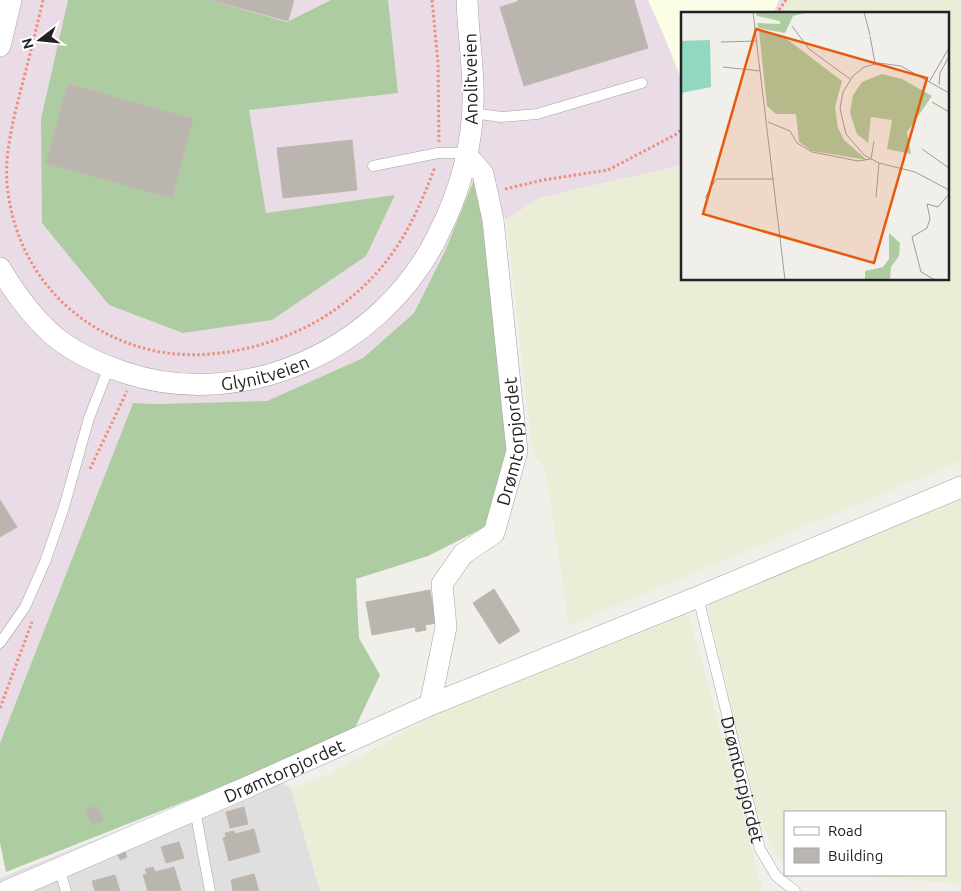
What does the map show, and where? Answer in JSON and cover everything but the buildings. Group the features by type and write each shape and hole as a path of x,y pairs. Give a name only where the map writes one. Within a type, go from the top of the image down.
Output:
{"street":[{"path":"0,46 12,0"},
{"name":"Anolitveien","path":"467,0 473,79 473,113 467,158"},
{"name":"Drømtorpjordet","path":"430,705 446,627 442,584 463,554 494,533 517,451 493,220 483,174 467,158"},
{"name":"Glynitveien","path":"0,268 25,307 47,329 75,350 109,367 166,382 202,384 238,382 268,376 320,355 337,345 381,312 405,286 416,273 446,219 467,158"},
{"name":"Drømtorpjordet","path":"7,891 430,705 698,597 961,487"}],"lane":[{"path":"473,113 501,117 537,114 642,83"},
{"path":"373,166 438,153 458,153 467,158"},
{"path":"0,643 25,607 45,562 64,507 89,418 109,367"},
{"name":"Drømtorpjordet","path":"698,597 760,848 776,876 795,891"},
{"path":"194,810 210,891"},
{"path":"59,868 66,891"}],"path":[{"path":"43,0 8,148 7,180 11,214 21,242 39,276 68,308 89,324 129,344 154,351 184,354 247,349 276,340 306,327 336,309 363,287 393,253 408,230 423,200 438,153 439,76 432,0"},
{"path":"777,12 786,0"},
{"path":"487,193 543,180 608,170 675,135 681,129"}],"shaded area":[{"path":"0,0 786,0 782,12 681,12 681,164 675,167 539,198 506,220 476,175 446,249 414,313 363,358 267,401 133,403 0,743"},
{"path":"648,0 779,0 774,12 681,12 681,78"},
{"path":"786,0 961,0 961,461 569,625 545,468 533,455 506,220 539,198 675,167 681,164 681,280 948,280 948,12 782,12"},
{"path":"961,493 961,884 865,876 946,876 946,811 784,811 784,860 776,856 756,808 707,603"},
{"path":"676,607 690,618 763,891 320,891 291,789 326,776 448,707"},
{"path":"267,771 291,789 320,891 0,891 0,878"}],"green space":[{"path":"68,0 209,0 287,22 331,0 388,0 398,93 249,110 266,213 395,195 366,256 272,320 183,333 109,305 42,223 41,119"},
{"path":"476,175 502,380 508,450 485,527 428,556 356,579 359,638 380,675 354,730 287,761 6,872 0,843 0,743 133,403 267,401 363,358 414,313 446,249"}]}
